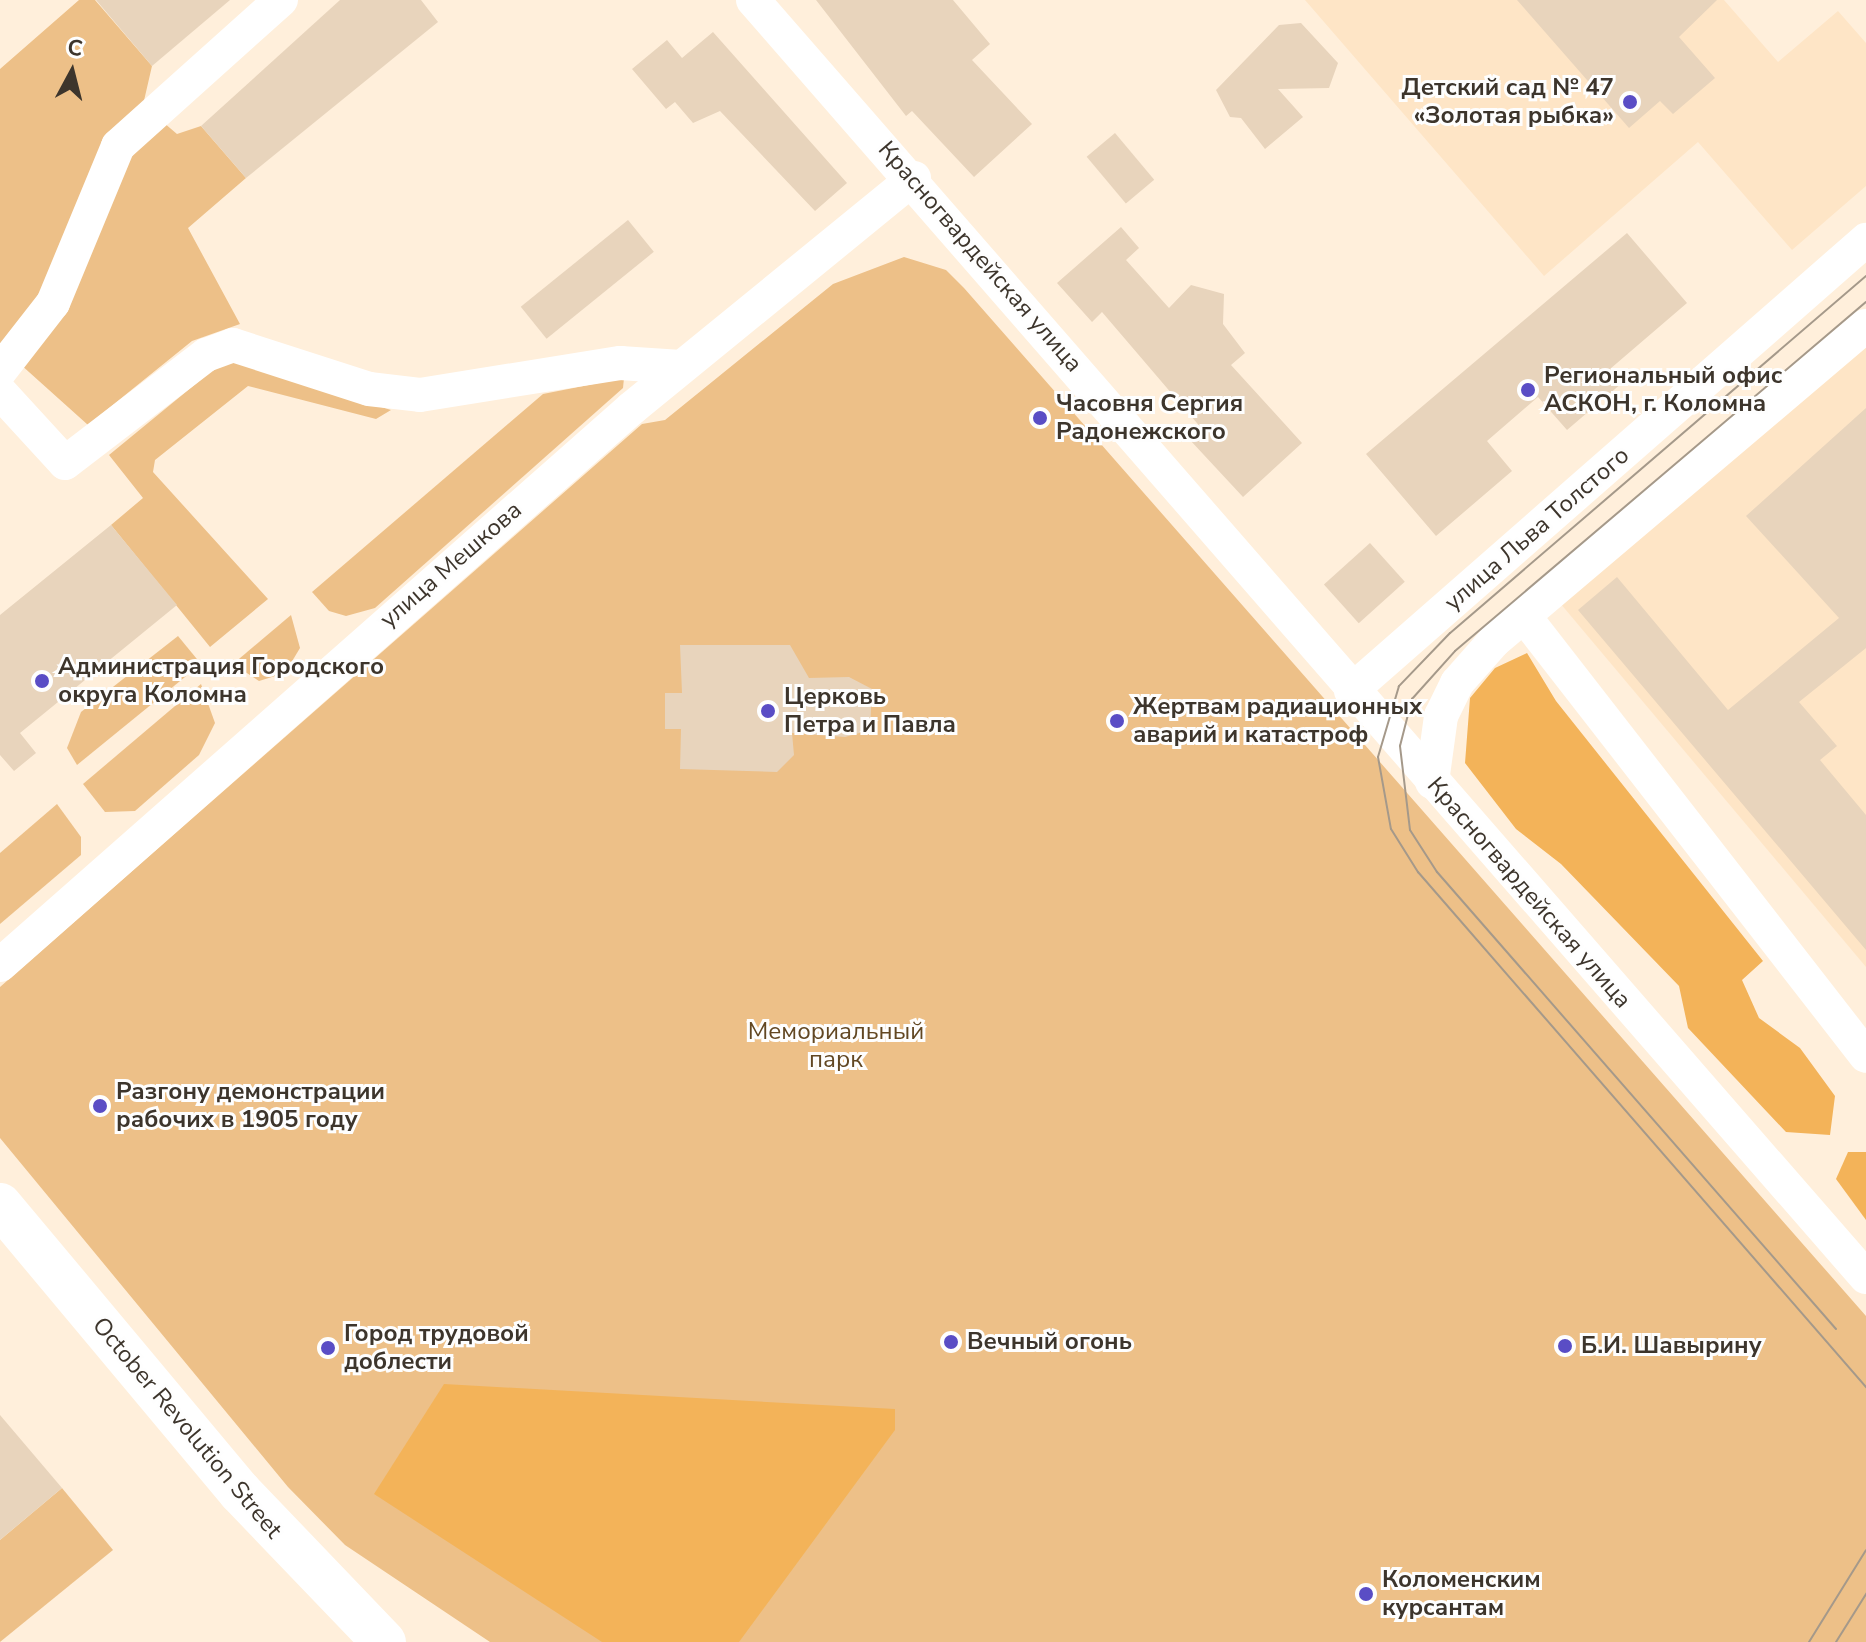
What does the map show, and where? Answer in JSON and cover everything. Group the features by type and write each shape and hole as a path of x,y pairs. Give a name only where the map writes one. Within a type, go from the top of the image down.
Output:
{"main road":[{"name":"October Revolution Street","path":"0,1205 240,1492 384,1642"}],"street":[{"path":"0,371 53,303 118,146 175,89 281,0"},
{"name":"Красногвардейская улица","path":"753,0 914,178 1351,691 1866,1277"},
{"name":"улица Мешкова","path":"0,965 681,367 914,178"},
{"name":"улица Льва Толстого","path":"1351,691 1866,240"},
{"path":"1432,782 1441,716 1457,683 1524,616 1866,326"},
{"path":"0,392 65,463 206,355 233,345 369,389 420,395 620,363 681,367"},
{"path":"1524,616 1866,1056"}],"shaded area":[{"name":"Детский сад № 47 «Золотая рыбка»","path":"1305,0 1724,0 1778,62 1838,11 1866,43 1866,186 1792,250 1698,142 1544,276"},
{"path":"1866,346 1866,967 1560,603"},
{"path":"1527,653 1556,701 1763,961 1742,980 1759,1018 1800,1048 1835,1096 1830,1135 1786,1132 1688,1028 1679,986 1561,864 1516,829 1465,763 1470,698 1495,668"},
{"path":"1848,1152 1866,1152 1866,1220 1836,1179"},
{"path":"444,1384 895,1409 895,1430 739,1642 602,1642 374,1494"}],"green space":[{"path":"79,0 95,0 152,66 143,105 177,134 201,126 246,178 188,228 240,324 192,341 88,425 0,346 0,69"},
{"name":"Мемориальный парк","path":"904,257 946,270 964,288 1866,1316 1866,1642 490,1642 345,1545 288,1487 0,1138 0,987 642,424 665,420 833,284"},
{"path":"226,359 391,410 376,419 248,386 155,460 153,472 268,599 210,647 111,525 143,498 109,455"},
{"path":"624,378 623,388 375,608 346,616 329,611 312,592 543,394"},
{"path":"291,615 300,648 285,673 259,681 233,664"},
{"path":"178,636 201,664 77,765 67,748 81,712"},
{"path":"201,684 215,723 199,755 135,811 105,812 83,784"},
{"path":"57,804 81,837 81,855 0,924 0,853"},
{"path":"62,1488 113,1550 0,1642 0,1540"}],"building":[{"path":"96,0 230,0 152,66"},
{"path":"340,0 421,0 438,22 246,178 201,126"},
{"path":"816,0 953,0 990,44 972,60 1032,124 974,177 912,111 906,116"},
{"path":"1517,0 1717,0 1679,37 1715,78 1673,114 1660,101 1629,128"},
{"path":"1301,23 1338,63 1329,88 1278,89 1303,117 1265,149 1241,118 1230,117 1216,90 1279,25"},
{"path":"713,32 847,183 815,211 720,111 693,123 675,102 666,109 632,69 667,40 682,58"},
{"path":"1115,133 1154,180 1126,204 1087,157"},
{"path":"628,220 654,252 547,339 521,307"},
{"path":"1121,227 1139,248 1126,260 1169,308 1191,285 1224,294 1223,324 1245,353 1231,365 1302,443 1243,497 1190,440 1202,429 1102,312 1092,322 1057,283"},
{"name":"Региональный офис АСКОН, г. Коломна","path":"1627,233 1687,303 1610,369 1622,383 1567,430 1538,397 1487,441 1512,471 1436,536 1366,454"},
{"path":"1866,408 1866,648 1799,702 1837,746 1820,760 1866,815 1866,950 1578,610 1617,577 1728,710 1839,618 1746,516"},
{"name":"Администрация Городского округа Коломна","path":"111,525 177,605 20,733 36,753 14,771 0,755 0,615"},
{"path":"1370,543 1405,582 1359,623 1324,584"},
{"name":"Церковь Петра и Павла","path":"680,645 790,645 809,678 849,677 872,689 870,730 845,737 792,733 794,755 777,772 680,769 681,729 665,729 665,693 682,693"},
{"path":"0,1415 62,1488 0,1540"}],"tram line":[{"path":"1866,276 1450,633 1399,686 1378,757 1391,829 1418,872 1866,1387"},
{"path":"1836,1329 1437,872 1410,830 1400,746 1412,699 1455,651 1866,302"},
{"path":"1809,1642 1866,1550"},
{"path":"1836,1642 1866,1594"}],"place":[{"name":"Детский сад № 47 «Золотая рыбка»","path":"1630,102"},
{"name":"Региональный офис АСКОН, г. Коломна","path":"1528,390"},
{"name":"Часовня Сергия Радонежского","path":"1040,418"},
{"name":"Администрация Городского округа Коломна","path":"42,681"},
{"name":"Церковь Петра и Павла","path":"768,711"},
{"name":"Жертвам радиационных аварий и катастроф","path":"1117,721"},
{"name":"Разгону демонстрации рабочих в 1905 году","path":"100,1106"},
{"name":"Вечный огонь","path":"951,1342"},
{"name":"Б.И. Шавырину","path":"1565,1346"},
{"name":"Город трудовой доблести","path":"328,1348"},
{"name":"Коломенским курсантам","path":"1366,1594"}]}
